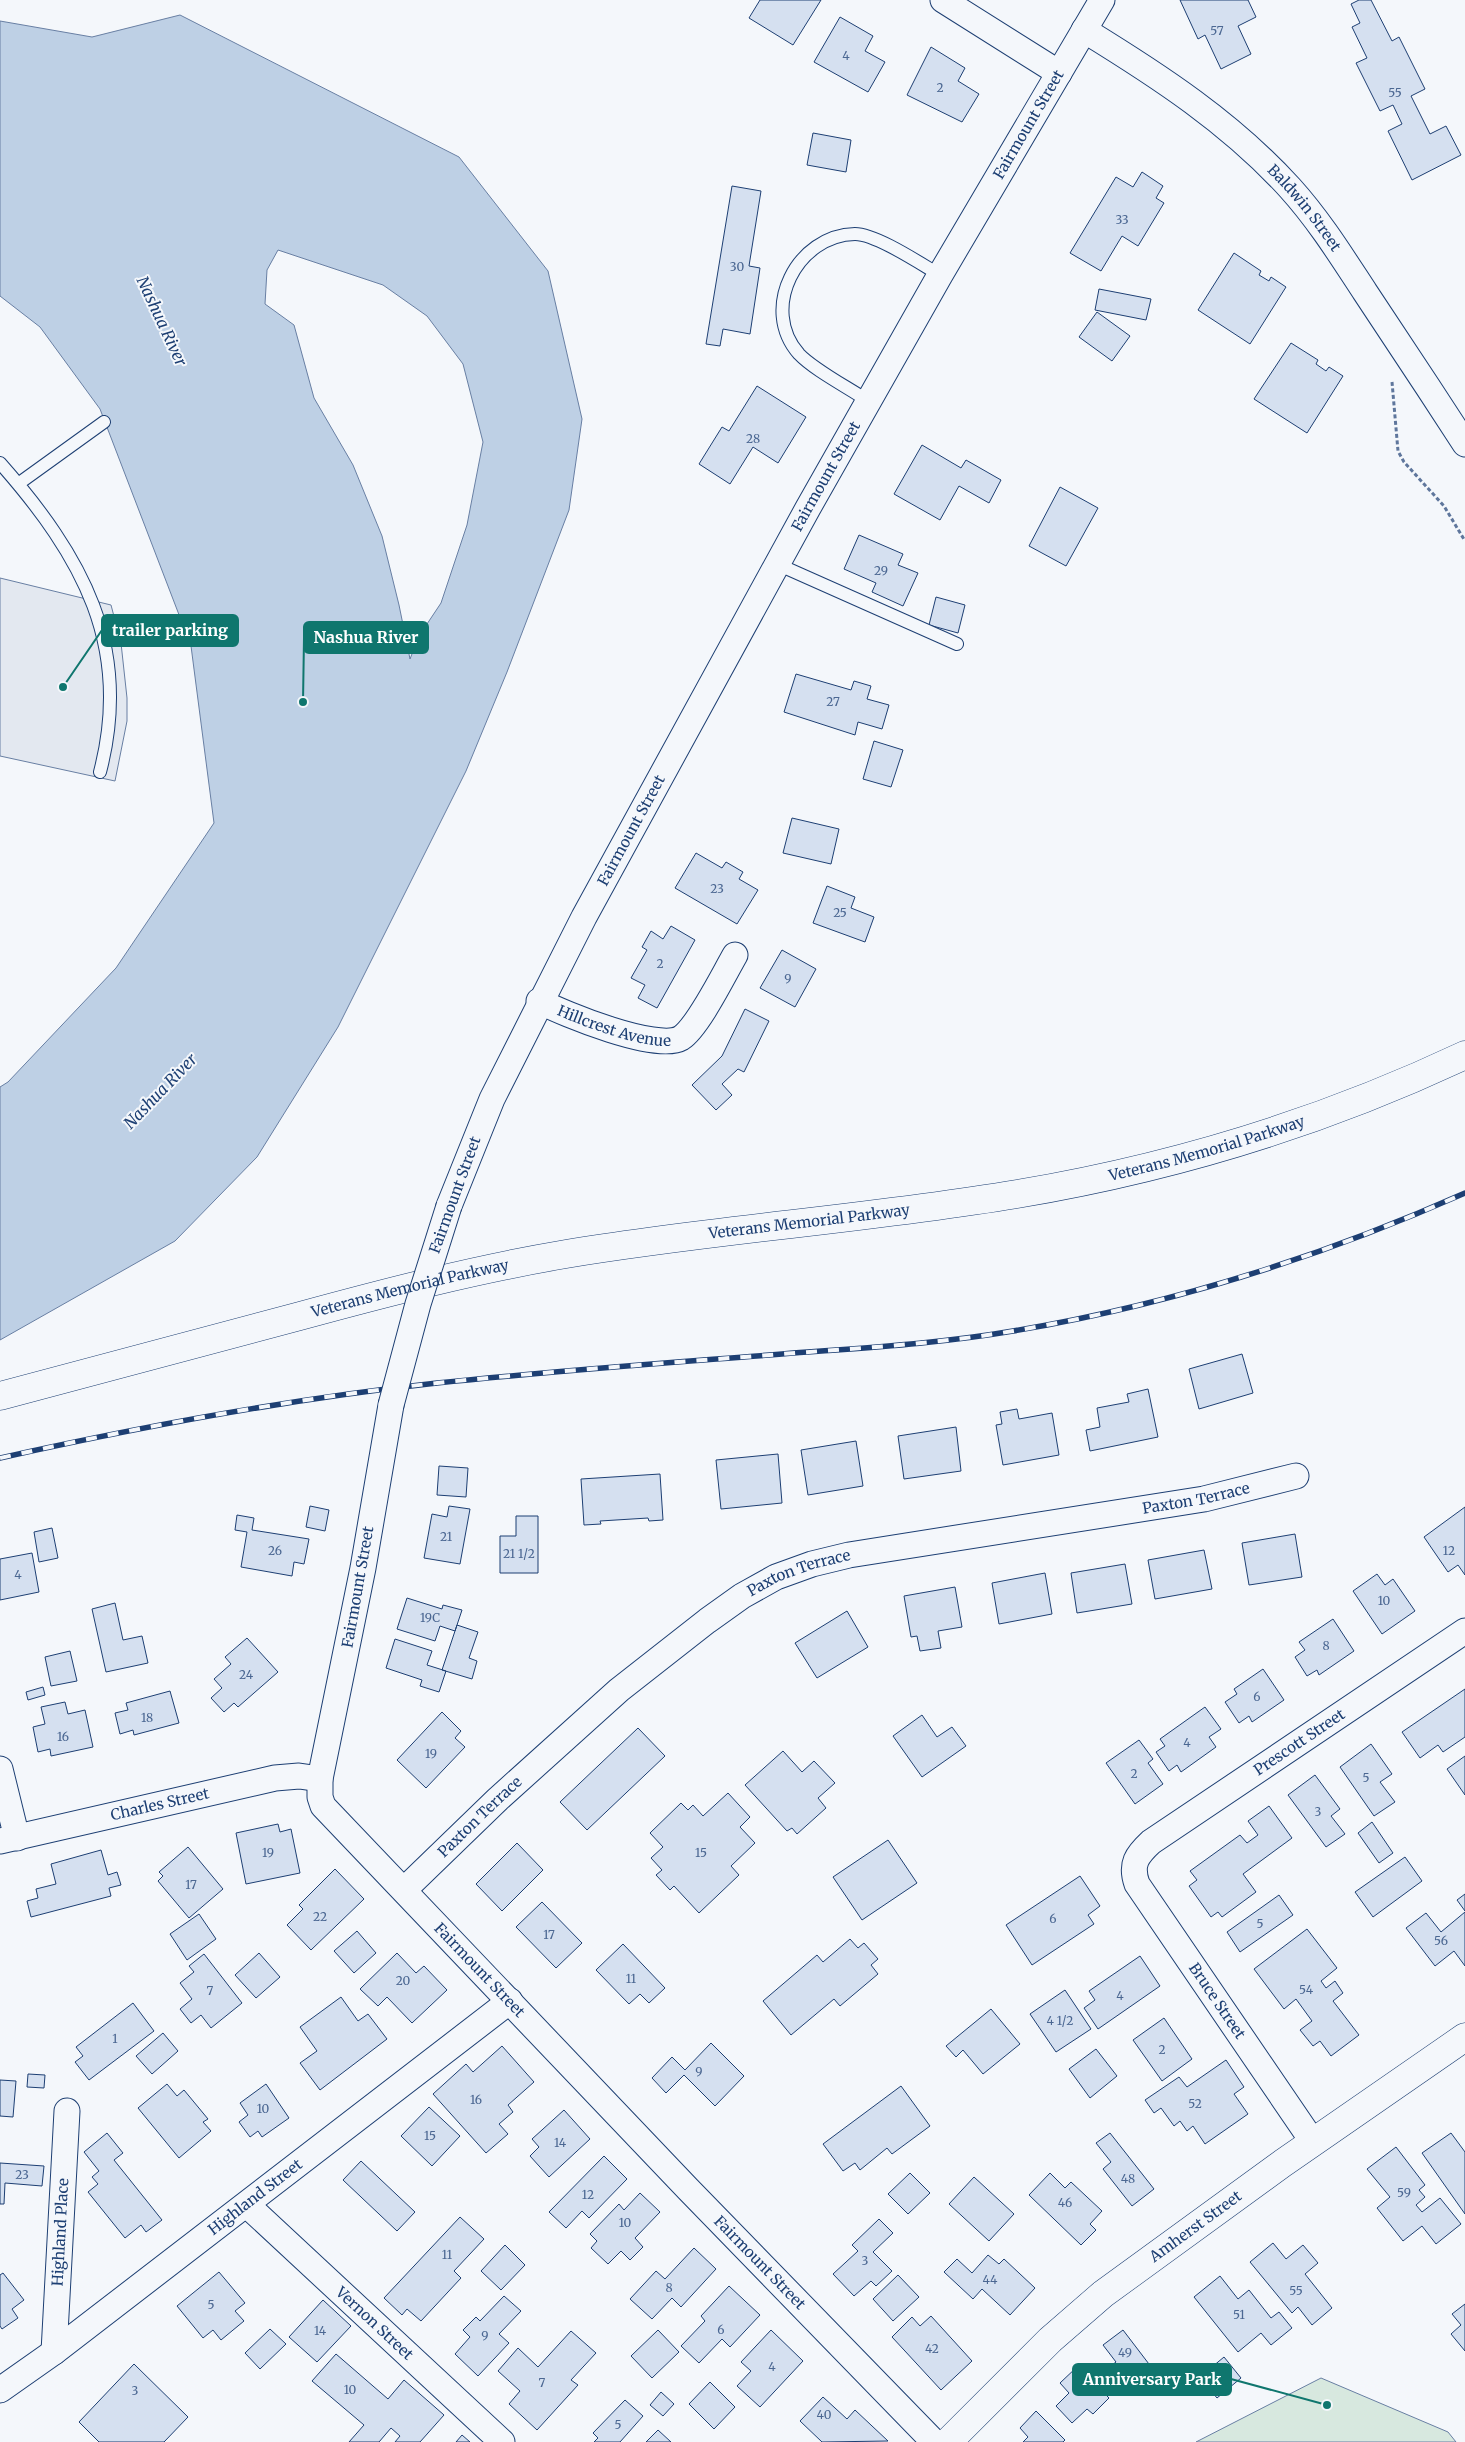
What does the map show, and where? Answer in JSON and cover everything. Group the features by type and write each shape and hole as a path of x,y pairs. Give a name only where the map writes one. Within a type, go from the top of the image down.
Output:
{"main road":[{"name":"Veterans Memorial Parkway","path":"0,1396 404,1288 527,1261 646,1241 1007,1196 1141,1170 1206,1152 1316,1116 1465,1055"},
{"name":"Amherst Street","path":"948,2442 1050,2340 1090,2304 1150,2258 1465,2037"}],"street":[{"path":"943,0 1059,73"},
{"name":"Fairmount Street","path":"934,2442 510,2002 405,1889 323,1806 320,1798 320,1779 363,1568 385,1431 413,1323 449,1206 479,1128 539,1001 777,564 940,275 1102,0"},
{"name":"Baldwin Street","path":"1084,30 1153,72 1194,101 1238,138 1291,188 1329,238 1465,444"},
{"name":"Hillcrest Avenue","path":"539,1001 570,1017 657,1042 674,1041 681,1038 693,1024 735,955"},
{"name":"Paxton Terrace","path":"405,1889 498,1799 619,1690 725,1608 776,1578 812,1564 849,1555 1204,1499 1296,1476"},
{"name":"Prescott Street","path":"1137,1856 1151,1842 1465,1631"},
{"path":"0,1769 9,1839"},
{"name":"Charles Street","path":"9,1839 275,1778 299,1776 320,1779"},
{"name":"Bruce Street","path":"1137,1856 1133,1865 1137,1884 1313,2142"},
{"name":"Highland Street","path":"0,2390 54,2352 510,2002"},
{"name":"Highland Place","path":"54,2352 67,2111"},
{"name":"Vernon Street","path":"246,2204 502,2442"}],"lane":[{"path":"868,401 800,354 788,338 783,321 782,301 787,282 798,263 814,249 836,237 857,234 879,241 940,275"},
{"path":"18,484 104,422"},
{"path":"0,463 43,516 76,568 102,629 110,670 111,708 100,772"},
{"path":"777,564 957,644"}],"path":[{"path":"1393,374 1398,451 1404,462 1444,506 1465,541"}],"shaded area":[{"path":"0,578 111,605 121,643 127,698 127,721 115,781 0,756"},
{"path":"1321,2378 1448,2432 1456,2442 1196,2442"}],"water":[{"path":"180,15 459,157 548,271 582,419 569,510 507,672 466,771 338,1027 257,1157 175,1241 0,1340 0,1087 8,1082 116,968 214,823 191,646 100,409 40,327 0,296 0,21 92,37","holes":["278,250 383,285 427,316 463,364 483,442 467,525 441,603 419,636 410,659 382,536 353,465 314,398 294,325 265,304 267,270"]}],"building":[{"path":"760,0 821,0 793,45 749,18"},
{"path":"1180,0 1248,0 1256,17 1238,26 1251,54 1221,69 1205,35 1198,39"},
{"path":"1359,0 1371,0 1392,41 1399,37 1425,89 1411,96 1430,134 1446,126 1461,155 1412,180 1388,131 1402,124 1393,105 1380,111 1356,63 1367,58 1352,27 1360,23 1351,4"},
{"path":"840,17 873,36 865,51 885,62 868,92 814,62"},
{"path":"931,47 965,68 958,81 979,94 962,122 907,95"},
{"path":"813,133 851,140 846,172 807,165"},
{"path":"1142,172 1163,186 1156,198 1164,203 1138,246 1122,236 1101,271 1070,253 1116,177 1133,187"},
{"path":"732,186 761,191 749,266 760,268 750,334 723,329 720,346 706,344"},
{"path":"1234,253 1261,271 1259,275 1269,281 1271,277 1286,287 1250,344 1198,310"},
{"path":"1099,289 1151,299 1146,320 1095,310"},
{"path":"1097,312 1130,336 1112,361 1079,337"},
{"path":"1291,343 1318,360 1316,364 1326,371 1329,367 1343,376 1307,433 1254,399"},
{"path":"757,386 806,417 778,463 753,447 730,484 699,464 722,427 729,431"},
{"path":"922,445 961,468 966,460 1001,480 989,503 959,486 940,520 894,494"},
{"path":"1060,487 1098,508 1066,566 1029,546"},
{"path":"859,535 903,554 898,565 918,573 903,606 872,592 876,583 844,569"},
{"path":"936,597 965,605 958,633 929,625"},
{"path":"796,674 851,690 854,681 871,686 867,699 889,705 882,729 858,722 855,735 784,712"},
{"path":"874,741 903,750 891,787 863,779"},
{"path":"792,818 839,829 831,864 783,853"},
{"path":"696,853 722,868 726,862 743,872 739,879 758,890 737,924 675,888"},
{"path":"827,886 855,897 851,908 874,917 865,942 813,923"},
{"path":"671,926 695,940 657,1008 638,998 645,985 631,978 647,950 642,947 651,931 663,939"},
{"path":"782,950 816,969 795,1007 760,988"},
{"path":"745,1009 769,1021 744,1072 738,1069 722,1084 732,1095 716,1110 692,1085 722,1056"},
{"path":"1242,1354 1253,1393 1199,1409 1189,1369"},
{"path":"1148,1389 1158,1437 1090,1451 1086,1430 1100,1427 1097,1408 1129,1402 1127,1394"},
{"path":"1017,1409 1019,1419 1052,1413 1059,1455 1003,1465 996,1425 1002,1424 1000,1412"},
{"path":"956,1427 961,1471 904,1479 898,1436"},
{"path":"856,1441 863,1486 808,1495 801,1450"},
{"path":"778,1454 782,1503 721,1509 716,1460"},
{"path":"439,1466 468,1468 466,1497 437,1495"},
{"path":"660,1474 663,1520 649,1521 648,1518 600,1521 601,1524 584,1525 581,1479"},
{"path":"310,1506 329,1510 325,1531 306,1527"},
{"path":"449,1506 470,1509 460,1564 424,1558 432,1514 447,1517"},
{"path":"1465,1507 1465,1575 1458,1565 1448,1572 1424,1537"},
{"path":"237,1515 254,1518 252,1530 309,1539 304,1564 294,1562 292,1576 241,1567 247,1532 235,1530"},
{"path":"516,1516 538,1516 538,1573 500,1573 500,1536 516,1536"},
{"path":"52,1528 58,1558 39,1562 34,1532"},
{"path":"1295,1534 1302,1577 1249,1585 1242,1543"},
{"path":"1204,1550 1212,1589 1155,1599 1148,1560"},
{"path":"32,1553 39,1592 0,1600 0,1559"},
{"path":"1125,1564 1132,1604 1077,1613 1071,1573"},
{"path":"1045,1573 1052,1614 999,1624 992,1583"},
{"path":"1377,1574 1385,1585 1393,1579 1415,1611 1382,1634 1353,1591"},
{"path":"955,1587 962,1627 938,1631 941,1648 920,1651 917,1636 911,1637 904,1596"},
{"path":"407,1598 442,1609 443,1605 462,1610 455,1631 440,1626 435,1641 397,1629"},
{"path":"115,1603 123,1640 142,1636 148,1663 106,1672 92,1609"},
{"path":"847,1611 868,1647 817,1678 795,1643"},
{"path":"1333,1619 1354,1651 1319,1675 1317,1670 1307,1676 1295,1657 1305,1650 1299,1642"},
{"path":"457,1625 478,1632 469,1658 477,1661 472,1679 442,1670"},
{"path":"247,1638 278,1672 238,1707 234,1703 224,1712 211,1698 222,1688 214,1679 231,1664 225,1657"},
{"path":"395,1639 432,1651 427,1665 446,1671 439,1692 420,1686 422,1680 386,1668"},
{"path":"70,1651 77,1681 51,1686 45,1657"},
{"path":"1263,1669 1284,1700 1252,1722 1249,1716 1239,1723 1225,1702 1237,1694 1234,1689"},
{"path":"43,1687 45,1695 28,1700 26,1692"},
{"path":"1465,1689 1465,1737 1443,1752 1438,1745 1420,1758 1402,1732"},
{"path":"170,1691 179,1723 134,1735 133,1730 120,1734 115,1713 128,1710 126,1703"},
{"path":"65,1702 68,1714 85,1710 93,1747 51,1756 50,1749 38,1752 33,1727 45,1724 41,1707"},
{"path":"1205,1707 1221,1729 1209,1737 1216,1747 1181,1772 1177,1765 1169,1771 1156,1752 1165,1746 1160,1739"},
{"path":"442,1712 461,1731 455,1738 465,1747 426,1788 397,1760"},
{"path":"922,1715 937,1737 952,1727 966,1746 922,1777 893,1736"},
{"path":"638,1728 665,1756 587,1830 560,1802"},
{"path":"1139,1740 1153,1759 1148,1763 1163,1784 1135,1804 1106,1763"},
{"path":"1371,1744 1392,1774 1380,1782 1395,1802 1374,1816 1340,1767"},
{"path":"783,1751 802,1772 814,1761 835,1783 818,1798 826,1808 797,1834 792,1828 787,1831 745,1785"},
{"path":"1465,1756 1465,1795 1447,1769"},
{"path":"1315,1775 1340,1809 1331,1816 1345,1834 1326,1847 1288,1795"},
{"path":"728,1793 750,1817 740,1827 755,1843 731,1866 739,1875 699,1913 674,1886 670,1890 656,1875 662,1870 651,1858 663,1847 650,1833 681,1803 688,1810 693,1805 703,1816"},
{"path":"1269,1806 1292,1838 1243,1874 1256,1892 1222,1917 1218,1912 1211,1917 1189,1886 1197,1880 1190,1871 1240,1835 1247,1843 1258,1835 1248,1821"},
{"path":"1372,1822 1393,1853 1379,1863 1358,1833"},
{"path":"278,1824 280,1832 291,1829 300,1873 246,1884 236,1833"},
{"path":"888,1840 917,1883 862,1920 833,1877"},
{"path":"517,1843 543,1870 502,1911 476,1884"},
{"path":"188,1847 223,1889 189,1918 158,1881 163,1876 159,1872"},
{"path":"101,1850 108,1875 117,1872 121,1885 109,1888 111,1896 31,1917 27,1901 38,1898 36,1889 56,1884 51,1864"},
{"path":"1405,1857 1422,1881 1373,1917 1355,1892"},
{"path":"335,1869 364,1899 311,1950 287,1925 303,1909 299,1905"},
{"path":"1080,1876 1100,1906 1088,1915 1094,1924 1032,1965 1006,1925"},
{"path":"1465,1894 1465,1911 1457,1900"},
{"path":"1279,1895 1293,1915 1240,1952 1227,1932"},
{"path":"542,1902 582,1943 556,1968 516,1927"},
{"path":"1465,1912 1465,1966 1454,1951 1435,1966 1406,1928 1426,1913 1441,1932"},
{"path":"199,1914 216,1939 187,1960 170,1934"},
{"path":"1307,1929 1337,1968 1321,1981 1326,1988 1335,1981 1343,1993 1333,2001 1359,2035 1331,2056 1320,2041 1313,2046 1300,2030 1312,2021 1296,1999 1284,2009 1254,1969"},
{"path":"357,1931 376,1953 354,1973 334,1951"},
{"path":"850,1939 858,1948 864,1943 878,1959 871,1965 878,1974 840,2006 834,1999 791,2035 763,2001 817,1955 823,1962"},
{"path":"623,1944 665,1988 649,2003 640,1994 629,2004 596,1970"},
{"path":"259,1953 280,1977 256,1998 235,1975"},
{"path":"397,1953 416,1973 424,1966 447,1990 412,2023 387,1997 378,2006 360,1989"},
{"path":"204,1954 242,2003 211,2028 201,2015 191,2023 180,2009 192,1999 180,1983 194,1972 189,1966"},
{"path":"1140,1956 1160,1986 1098,2029 1084,2008 1095,2000 1089,1991"},
{"path":"1065,1990 1091,2029 1056,2052 1030,2014"},
{"path":"341,1997 358,2021 368,2014 387,2039 320,2090 300,2063 317,2051 300,2027"},
{"path":"133,2003 154,2031 89,2080 75,2062 83,2056 76,2047"},
{"path":"991,2009 1020,2044 983,2074 963,2050 956,2057 946,2046"},
{"path":"1164,2018 1192,2059 1162,2081 1133,2040"},
{"path":"163,2033 178,2051 152,2074 136,2056"},
{"path":"711,2043 744,2076 715,2106 684,2075 666,2093 652,2078 672,2057 685,2070"},
{"path":"502,2046 534,2082 508,2105 513,2112 499,2124 508,2134 486,2153 433,2094 466,2064 473,2072"},
{"path":"1096,2049 1117,2076 1090,2098 1069,2069"},
{"path":"1226,2060 1244,2087 1234,2094 1248,2114 1205,2144 1193,2126 1187,2131 1180,2121 1174,2126 1161,2108 1154,2113 1145,2100 1179,2077 1187,2087"},
{"path":"28,2074 45,2075 44,2088 27,2087"},
{"path":"0,2080 16,2081 13,2117 0,2116"},
{"path":"167,2084 177,2096 184,2090 208,2119 203,2122 211,2131 179,2158 138,2108"},
{"path":"266,2084 289,2118 262,2137 258,2131 250,2137 239,2122 248,2115 240,2103"},
{"path":"901,2086 930,2126 892,2154 887,2148 860,2170 855,2163 843,2171 823,2144"},
{"path":"429,2107 460,2136 432,2166 401,2136"},
{"path":"564,2110 590,2139 549,2177 530,2156 539,2147 532,2139"},
{"path":"107,2133 123,2153 114,2160 162,2220 146,2232 141,2225 125,2238 88,2192 98,2184 92,2177 99,2171 84,2152"},
{"path":"1110,2133 1154,2189 1132,2206 1103,2169 1111,2162 1096,2143"},
{"path":"1451,2133 1465,2152 1465,2214 1422,2153"},
{"path":"1396,2147 1425,2185 1419,2190 1425,2197 1416,2205 1422,2212 1440,2198 1461,2224 1436,2244 1422,2226 1403,2241 1377,2208 1390,2197 1367,2169"},
{"path":"604,2156 627,2179 589,2218 582,2211 566,2228 549,2212"},
{"path":"361,2161 415,2212 397,2231 343,2180"},
{"path":"0,2163 44,2166 42,2186 5,2183 4,2204 0,2204"},
{"path":"910,2173 930,2193 908,2214 888,2194"},
{"path":"1050,2173 1065,2188 1071,2182 1102,2211 1090,2224 1096,2230 1081,2245 1029,2195"},
{"path":"974,2177 1014,2214 989,2241 949,2204"},
{"path":"640,2193 660,2212 635,2238 643,2247 630,2260 621,2251 608,2264 591,2248 597,2241 590,2234 619,2204 624,2210"},
{"path":"460,2217 484,2239 454,2271 461,2278 421,2321 407,2309 402,2315 384,2298"},
{"path":"879,2219 893,2233 873,2252 892,2271 876,2286 871,2281 854,2296 833,2274 858,2251 852,2245"},
{"path":"1273,2243 1286,2259 1303,2245 1318,2263 1305,2274 1332,2308 1312,2325 1298,2307 1292,2313 1250,2262"},
{"path":"505,2245 525,2265 501,2290 481,2271"},
{"path":"694,2248 716,2269 681,2307 672,2298 652,2319 630,2299 656,2271 665,2279"},
{"path":"988,2255 999,2264 1004,2259 1035,2288 1010,2315 982,2289 973,2299 944,2272 957,2259 972,2273"},
{"path":"219,2272 245,2303 235,2311 244,2321 221,2340 213,2330 203,2338 177,2306"},
{"path":"3,2273 24,2300 12,2309 18,2318 2,2329 0,2326 0,2275"},
{"path":"898,2275 919,2297 893,2321 873,2299"},
{"path":"1220,2276 1238,2299 1249,2290 1271,2318 1279,2312 1292,2328 1271,2345 1261,2333 1238,2352 1194,2297"},
{"path":"729,2286 760,2315 730,2347 722,2339 699,2363 681,2346 705,2321 701,2316"},
{"path":"504,2296 521,2311 499,2334 509,2343 478,2376 455,2354 470,2337 463,2330 476,2317 480,2321"},
{"path":"323,2300 351,2326 317,2362 289,2337"},
{"path":"1465,2304 1465,2351 1451,2334 1461,2325 1452,2314"},
{"path":"931,2316 972,2361 941,2390 892,2337 912,2317 920,2326"},
{"path":"270,2329 286,2344 260,2369 245,2353"},
{"path":"658,2330 679,2352 652,2378 631,2356"},
{"path":"771,2330 803,2361 760,2407 737,2386 751,2371 741,2362"},
{"path":"1123,2330 1152,2368 1121,2393 1104,2371 1116,2362 1103,2345"},
{"path":"571,2331 596,2353 571,2380 578,2385 537,2430 509,2404 520,2391 498,2371 518,2348 538,2367"},
{"path":"336,2354 388,2399 404,2380 444,2415 420,2442 395,2442 400,2436 391,2428 379,2442 349,2442 364,2425 312,2381"},
{"path":"1224,2357 1241,2378 1217,2398 1200,2377"},
{"path":"134,2364 188,2417 164,2442 99,2442 79,2422"},
{"path":"1078,2366 1109,2398 1093,2414 1087,2409 1072,2423 1056,2406 1069,2393 1060,2383"},
{"path":"710,2382 735,2407 714,2429 689,2404"},
{"path":"661,2392 674,2404 663,2416 650,2405"},
{"path":"823,2397 847,2419 855,2410 888,2441 822,2442 800,2421"},
{"path":"625,2400 643,2416 620,2442 594,2442 598,2438 593,2433"},
{"path":"1036,2411 1065,2440 1063,2442 1023,2442 1028,2437 1020,2428"},
{"path":"658,2430 671,2442 646,2442"},
{"path":"462,2435 470,2442 456,2442"}],"railway":[{"path":"0,1458 217,1414 437,1383 898,1345 1013,1331 1129,1307 1187,1293 1244,1276 1356,1238 1465,1193"}],"place":[{"name":"trailer parking","path":"63,687"},
{"name":"Nashua River","path":"303,702"},
{"name":"Anniversary Park","path":"1327,2405"}]}
